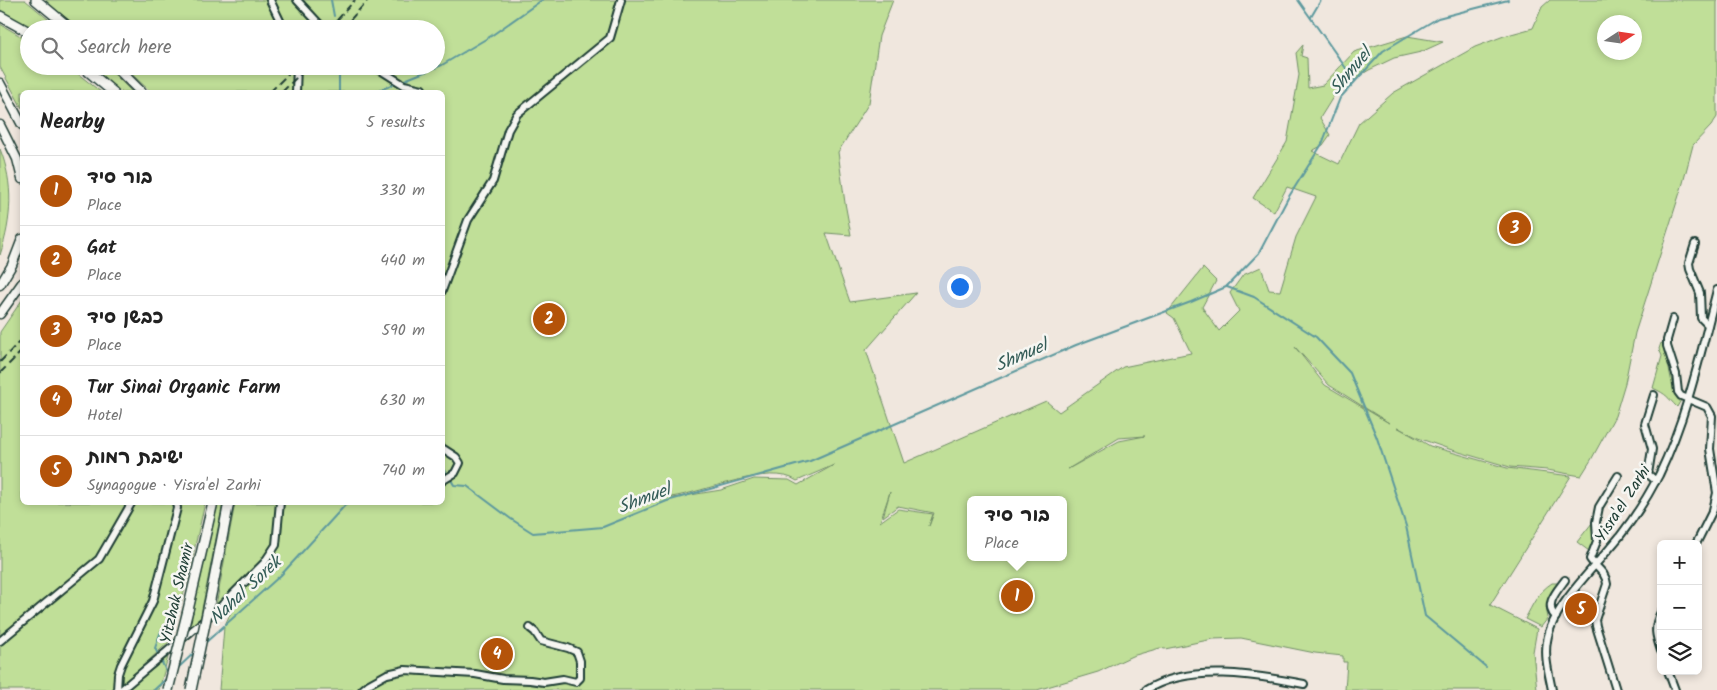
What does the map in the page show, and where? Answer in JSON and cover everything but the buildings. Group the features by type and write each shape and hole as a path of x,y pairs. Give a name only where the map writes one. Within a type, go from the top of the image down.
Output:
{"highway":[{"path":"36,0 60,20"},
{"path":"0,16 20,27"},
{"path":"93,75 111,90"},
{"path":"124,75 139,90"},
{"name":"Yitzhak Shamir","path":"168,690 211,505"},
{"name":"Yitzhak Shamir","path":"191,690 228,505"}],"main road":[{"path":"0,83 20,121"},
{"path":"0,125 17,159 20,171"},
{"path":"0,285 16,257 20,245"},
{"path":"0,314 20,285"}],"street":[{"path":"270,0 280,20"},
{"path":"297,0 316,20"},
{"path":"445,283 468,220 493,181 508,130 517,114 610,38 621,0"},
{"path":"296,90 297,75"},
{"path":"388,75 404,85 422,89"},
{"path":"1695,244 1689,263 1700,293 1701,318 1708,325"},
{"name":"Yisra'el Zarhi","path":"1552,690 1546,651 1548,635 1564,604 1630,522 1656,481 1672,445 1688,399 1717,290"},
{"path":"1673,319 1667,340 1668,353 1676,374 1678,392 1681,396 1707,406 1712,416 1710,449 1717,493 1713,510 1698,540"},
{"path":"1654,395 1645,424 1652,449 1648,474 1656,481"},
{"path":"445,450 456,457 460,463 455,473 445,479"},
{"path":"1616,690 1595,620 1607,579 1590,559 1597,541 1597,514 1601,503 1618,476"},
{"path":"0,641 99,559 130,505"},
{"path":"119,690 118,674 121,665 153,601 176,505"},
{"path":"119,690 219,608 264,563 276,544 280,505"},
{"path":"1556,617 1550,610 1550,603 1564,580"},
{"path":"1657,622 1655,632 1657,638"},
{"path":"362,690 388,674 405,670 475,674 503,679 549,683 563,679 576,682 580,678 580,661 577,652 541,641 530,628"},
{"path":"1146,690 1171,680 1192,675 1209,674 1250,675 1304,684"},
{"path":"1669,675 1675,690"}],"green space":[{"path":"0,0 25,0 49,20 20,20 20,22 0,10"},
{"path":"45,0 893,0 879,36 869,103 838,152 851,235 826,233 850,302 916,293 866,350 904,463 1046,401 1059,412 1123,367 1191,353 1174,318 1167,313 1203,268 1216,281 1202,307 1219,331 1239,311 1230,293 1243,275 1261,267 1269,290 1280,291 1296,237 1316,197 1287,187 1274,212 1253,198 1287,142 1299,75 1296,53 1303,45 1301,56 1307,58 1308,88 1323,85 1354,52 1407,36 1443,42 1421,52 1394,58 1369,70 1338,89 1320,118 1330,135 1323,145 1312,151 1339,164 1359,123 1393,93 1475,47 1533,28 1542,7 1550,0 1717,0 1717,117 1693,145 1683,183 1635,333 1625,383 1615,416 1581,476 1547,470 1510,467 1449,449 1418,438 1397,427 1430,446 1507,468 1571,476 1490,605 1537,629 1533,652 1537,690 1345,690 1347,662 1343,662 1343,656 1315,653 1241,638 1213,639 1165,649 1160,648 1132,656 1098,672 1037,690 219,690 224,627 231,612 215,611 235,505 445,505 445,90 149,90 133,75 445,75 445,20 68,20","holes":["1295,347 1329,385 1389,423 1325,385","1145,436 1119,441 1068,469 1119,438","834,465 798,485 789,480 754,479 721,490 671,497 754,477 785,476 797,481","890,492 883,517 898,506 934,513 929,526 933,514 898,509 880,522"]},
{"path":"0,24 20,36 20,75 79,75 98,90 20,90 20,104 0,67"},
{"path":"101,75 115,75 130,90 119,90"},
{"path":"0,149 8,175 10,202 7,228 0,255"},
{"path":"20,303 20,505 205,505 185,589 169,642 116,690 0,690 0,332"},
{"path":"1661,343 1664,345 1673,388 1676,396 1681,400 1677,407 1665,394 1653,388 1662,356 1659,349"},
{"path":"218,505 223,505 200,619 189,628"},
{"path":"1592,523 1593,542 1589,551 1577,542"},
{"path":"1552,583 1558,583 1548,599 1546,607 1548,618 1541,627 1525,619 1539,594"},
{"path":"168,657 159,690 129,690 132,686"}],"waterway":[{"name":"Nahal Sorek","path":"331,0 334,16"},
{"path":"445,63 491,36 542,0"},
{"path":"1298,0 1355,81"},
{"path":"1311,17 1321,0"},
{"name":"Shmuel","path":"450,478 454,485 467,486 533,533 603,527 667,501 810,461 1076,345 1226,287 1259,253 1288,198 1322,144 1340,98 1383,51 1438,18 1508,0"},
{"name":"Nahal Sorek","path":"339,75 339,90"},
{"path":"402,81 417,75"},
{"path":"380,90 397,83"},
{"path":"1227,287 1254,297 1316,337 1350,373 1377,438 1406,526 1425,616 1486,667"},
{"name":"Nahal Sorek","path":"205,643 281,575 345,505"},
{"path":"161,631 155,648 168,675"},
{"name":"Nahal Sorek","path":"178,668 196,651"},
{"name":"Nahal Sorek","path":"154,690 167,678"}],"railway":[{"path":"337,20 355,0"},
{"path":"350,20 368,0"},
{"path":"272,90 287,75"},
{"path":"284,90 299,75"},
{"path":"0,362 20,341"},
{"path":"0,373 20,353"}],"place":[{"name":"כבשן סיד","path":"1515,228"},
{"name":"Gat","path":"549,319"},
{"name":"בור סיד","path":"1017,596"},
{"name":"ישיבת רמות","path":"1581,609"},
{"name":"Tur Sinai Organic Farm","path":"497,654"}]}
